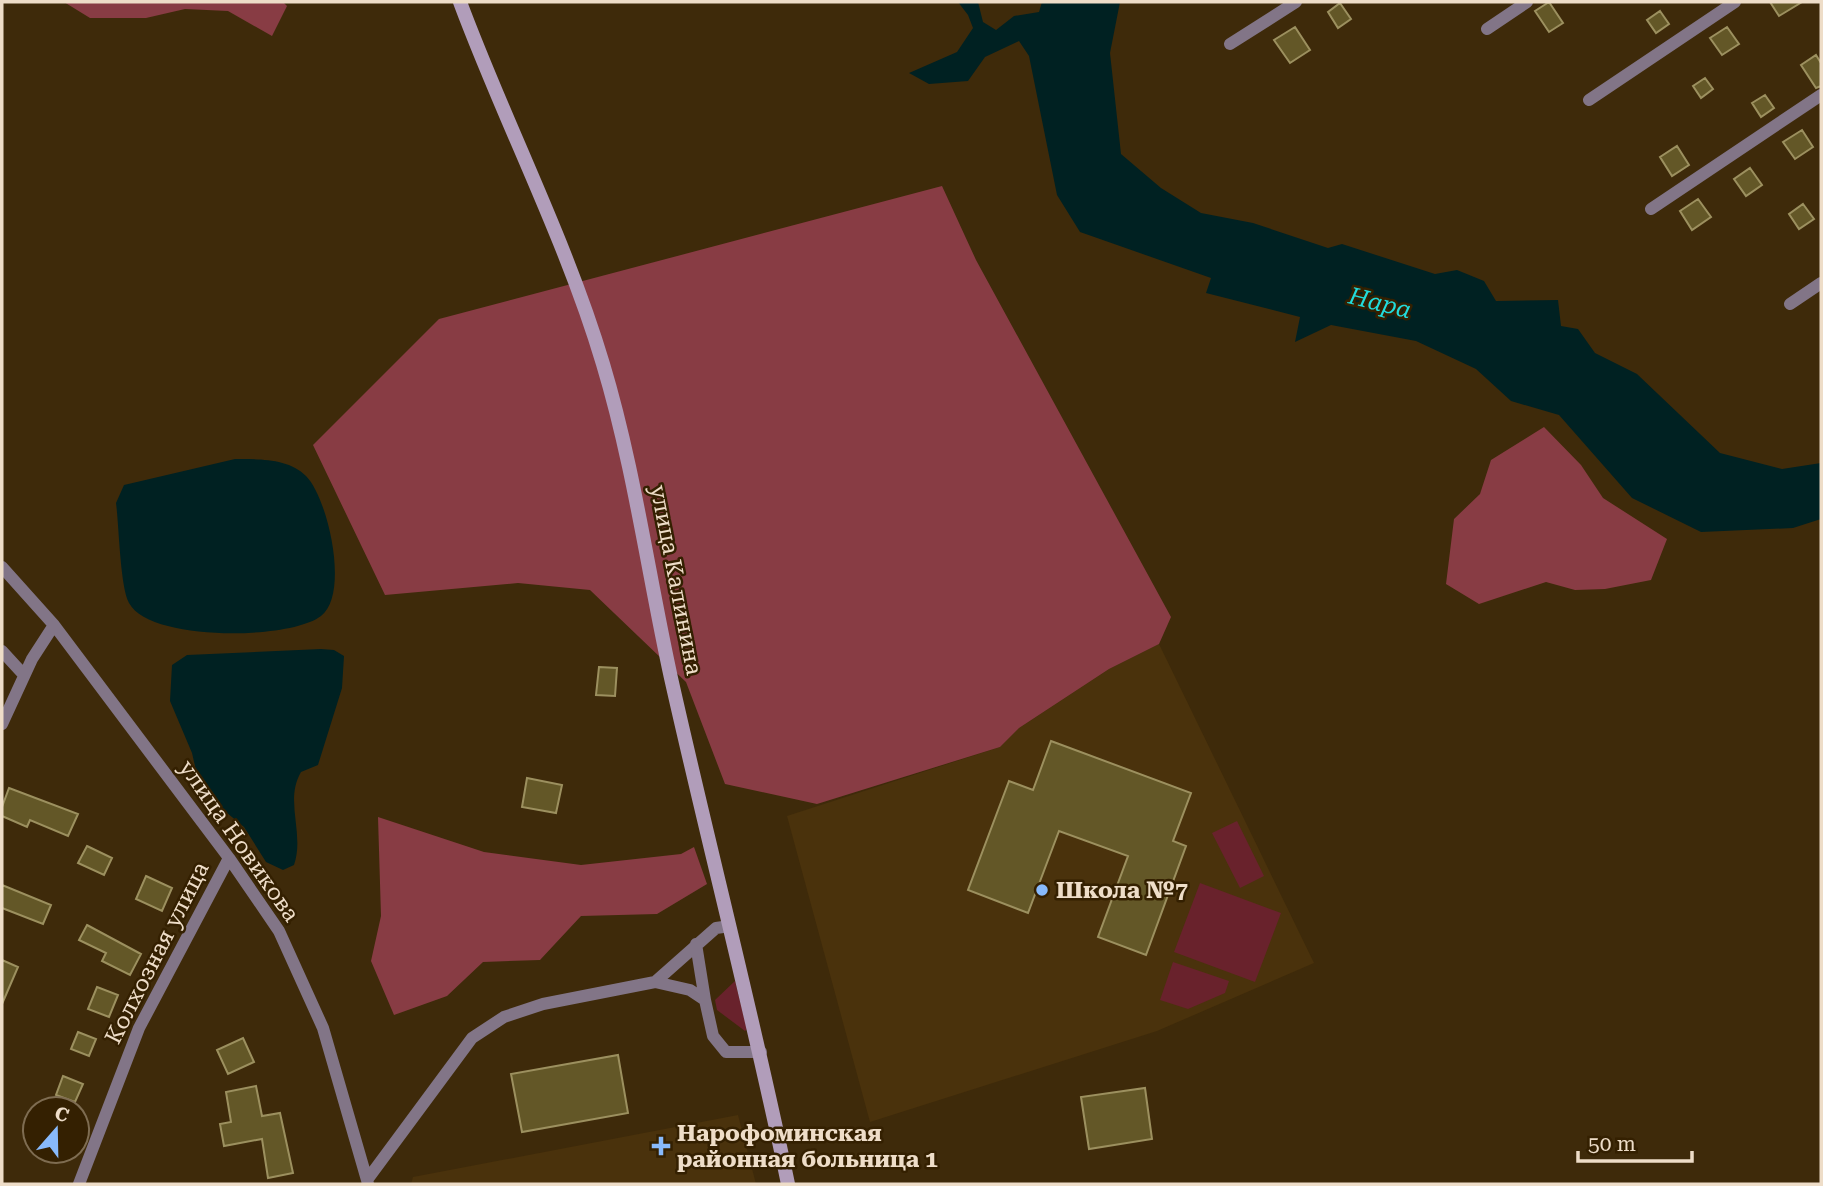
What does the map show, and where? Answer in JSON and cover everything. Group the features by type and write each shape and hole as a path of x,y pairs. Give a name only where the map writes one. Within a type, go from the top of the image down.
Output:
{"street":[{"name":"улица Калинина","path":"460,2 602,361 627,448 654,599 761,1052 788,1184"},
{"path":"1230,44 1296,2"},
{"path":"1487,29 1527,2"},
{"path":"1589,100 1735,2"},
{"path":"1651,209 1821,95"},
{"path":"1790,304 1821,283"},
{"name":"улица Новикова","path":"2,567 54,625 229,858 279,931 323,1028 367,1182"},
{"path":"2,724 24,675 54,625"},
{"path":"2,650 24,675"},
{"name":"Колхозная улица","path":"79,1184 139,1028 229,858"},
{"path":"655,982 716,928 730,926"},
{"path":"696,944 713,1036 726,1052 761,1052"},
{"path":"655,982 690,990 705,1000"},
{"name":"улица Новикова","path":"367,1182 471,1038 504,1017 543,1004 655,982"}],"shaded area":[{"path":"64,2 283,2 287,6 272,36 228,11 185,9 146,18 90,18"},
{"path":"942,186 976,260 1171,617 1159,644 1109,669 1019,728 1000,747 817,804 725,784 686,682 590,590 518,583 385,595 313,445 439,319"},
{"path":"1544,427 1581,465 1603,498 1667,539 1651,580 1605,589 1575,590 1546,582 1479,604 1446,584 1454,519 1480,494 1491,460"},
{"name":"Школа №7","path":"1159,644 1314,963 1157,1031 870,1122 787,816 1000,747 1019,728 1109,669"},
{"path":"378,817 484,852 581,865 681,854 694,847 707,884 657,914 581,916 540,960 483,962 447,996 394,1015 371,961 381,916"},
{"path":"1237,821 1264,876 1240,888 1212,833"},
{"path":"1200,883 1281,913 1255,982 1174,952"},
{"path":"1173,962 1229,981 1225,993 1188,1009 1160,1000"},
{"path":"735,981 747,1029 745,1031 717,1010 715,1000"},
{"name":"Нарофоминская районная больница 1","path":"738,1115 756,1184 411,1184 413,1177"}],"water":[{"name":"Нара","path":"958,2 978,2 983,22 996,30 1014,16 1039,12 1042,2 1120,2 1110,53 1121,154 1161,188 1201,213 1253,223 1328,248 1342,244 1435,274 1457,270 1484,281 1496,301 1558,300 1561,326 1578,329 1595,353 1637,374 1720,453 1782,469 1821,463 1821,519 1793,528 1701,532 1632,498 1559,415 1511,401 1476,369 1416,341 1331,325 1295,342 1300,317 1206,293 1211,278 1080,232 1057,195 1029,56 1019,41 985,57 968,81 929,84 909,73 957,52 973,28 968,15"},
{"path":"235,459 272,461 291,466 306,476 314,487 322,504 333,546 334,588 330,605 321,616 305,624 252,633 191,631 163,625 142,616 129,603 126,595 120,555 116,503 124,485"},
{"path":"334,650 344,656 342,688 318,765 301,772 296,783 294,806 297,853 294,865 283,870 266,862 244,827 221,808 198,779 192,753 170,701 172,665 187,655"}],"building":[{"path":"1549,2 1563,23 1549,32 1535,11"},
{"path":"1770,2 1802,2 1779,16"},
{"path":"1340,3 1351,19 1338,28 1328,12"},
{"path":"1660,11 1669,24 1656,33 1647,20"},
{"path":"1295,27 1310,50 1290,63 1274,40"},
{"path":"1727,27 1739,44 1722,55 1710,38"},
{"path":"1816,55 1821,63 1821,86 1816,88 1801,65"},
{"path":"1705,78 1713,89 1701,98 1693,86"},
{"path":"1765,95 1774,108 1761,117 1752,103"},
{"path":"1802,130 1813,147 1795,159 1783,142"},
{"path":"1677,146 1689,165 1672,176 1660,157"},
{"path":"1750,168 1762,185 1746,196 1734,179"},
{"path":"1698,199 1711,217 1692,230 1680,211"},
{"path":"1803,204 1814,219 1799,229 1789,214"},
{"path":"599,667 617,668 615,696 596,695"},
{"path":"1051,741 1191,793 1173,841 1186,846 1146,955 1098,937 1128,856 1059,831 1028,913 968,890 1009,781 1033,790"},
{"path":"527,778 562,785 556,813 522,807"},
{"path":"9,788 78,814 68,836 30,820 27,827 2,816 2,807"},
{"path":"87,846 112,858 104,875 78,863"},
{"path":"146,876 172,888 162,911 136,899"},
{"path":"2,885 51,905 43,924 2,908"},
{"path":"87,925 141,954 130,975 102,961 106,953 79,940"},
{"path":"2,960 18,967 2,1004"},
{"path":"97,987 118,995 109,1017 88,1009"},
{"path":"78,1032 96,1039 89,1056 71,1049"},
{"path":"243,1038 254,1062 228,1074 217,1050"},
{"path":"618,1055 628,1113 522,1132 511,1074"},
{"path":"63,1076 83,1084 78,1095 56,1095"},
{"path":"256,1086 262,1116 280,1113 293,1173 268,1178 262,1139 224,1146 220,1124 231,1122 226,1092"},
{"path":"1145,1088 1152,1139 1089,1149 1081,1097"}],"place":[{"name":"Школа №7","path":"1042,890"},
{"name":"Нарофоминская районная больница 1","path":"661,1146"}]}
